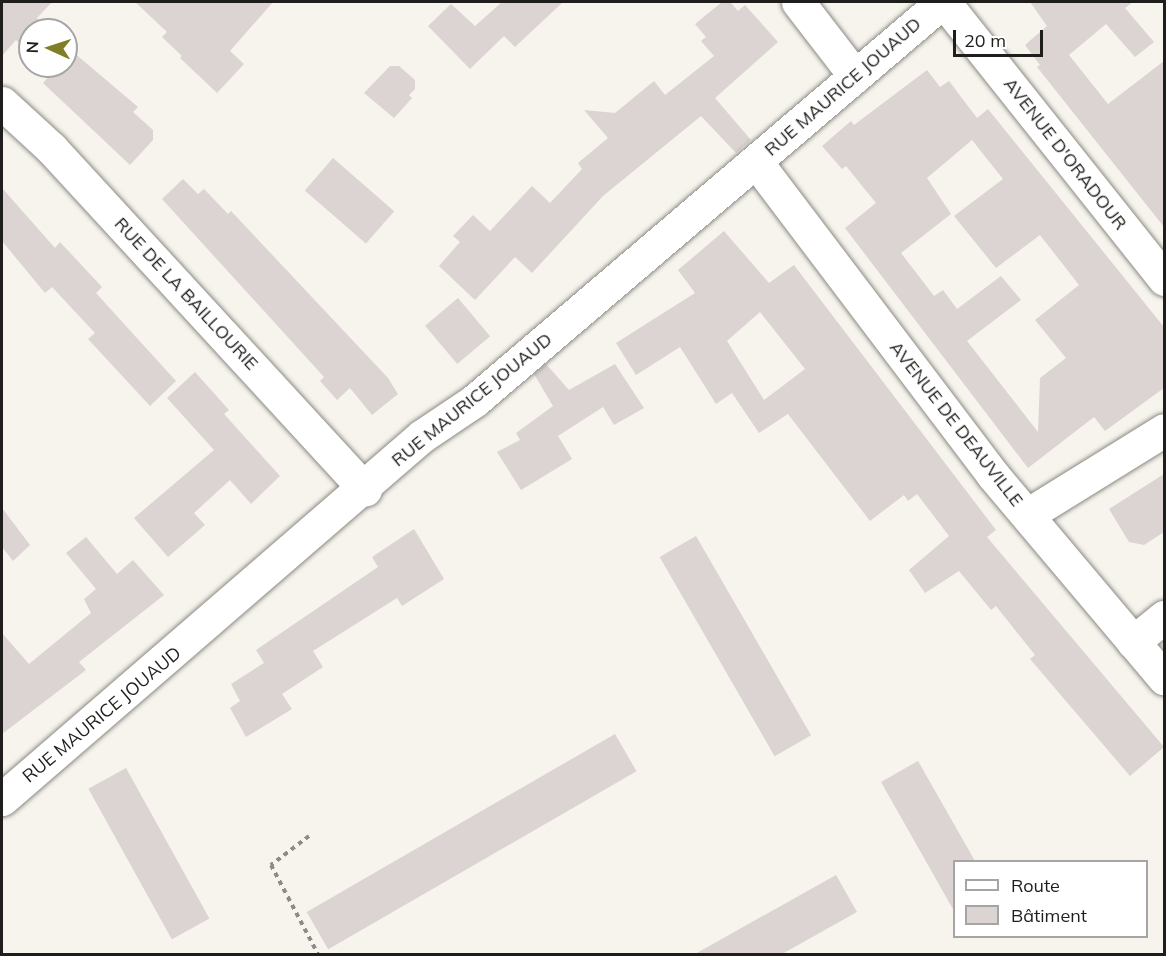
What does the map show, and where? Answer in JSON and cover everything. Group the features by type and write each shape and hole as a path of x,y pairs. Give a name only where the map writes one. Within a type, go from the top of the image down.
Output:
{"street":[{"path":"798,2 855,76"},
{"name":"RUE MAURICE JOUAUD","path":"2,800 365,489 422,436 474,401 757,163 943,2"},
{"name":"AVENUE D'ORADOUR","path":"943,2 1164,279"},
{"name":"RUE DE LA BAILLOURIE","path":"2,103 51,148 365,489"},
{"name":"AVENUE DE DEAUVILLE","path":"757,163 1027,515 1164,678"},
{"path":"1027,515 1164,430"},
{"path":"1133,642 1164,618"}],"path":[{"path":"309,836 271,865 318,954"}],"building":[{"path":"2,2 52,2 37,18 18,18 18,42 16,40 2,56"},
{"path":"135,2 273,2 230,51 244,64 217,93 180,58 182,56 162,37 167,32"},
{"path":"502,2 563,2 515,47 504,36 470,69 428,26 451,4 475,26"},
{"path":"722,2 730,2 738,11 745,5 778,42 715,98 751,140 736,153 701,116 603,196 532,273 515,257 475,300 439,266 460,242 453,236 473,215 490,231 532,186 550,203 582,169 578,163 608,138 584,110 615,113 654,81 665,95 714,56 701,41 706,37 695,24"},
{"path":"1030,2 1133,2 1125,8 1154,42 1135,57 1106,24 1069,55 1108,104 1164,61 1164,227 1037,67 1040,65 1025,45 1047,26"},
{"path":"78,56 138,107 133,112 153,130 153,140 130,165 43,83 47,78 78,78"},
{"path":"390,66 399,66 415,80 415,89 409,95 412,98 394,118 364,93"},
{"path":"927,70 940,87 949,81 977,118 988,109 1164,327 1164,388 1105,431 1094,417 1028,468 845,228 876,203 846,166 842,169 822,146 851,121 854,125","holes":["972,140 1003,179 954,216 996,268 1040,235 1079,285 1035,320 1066,358 1040,378 1038,432 967,341 1021,300 1001,276 957,309 943,290 934,296 901,253 951,214 927,178"]},
{"path":"333,158 394,211 366,244 305,190"},
{"path":"183,179 198,194 204,189 228,214 231,211 388,378 398,394 372,415 350,388 337,400 320,381 324,377 162,199"},
{"path":"2,188 55,248 60,242 102,287 96,293 176,381 150,406 88,339 95,333 52,287 45,293 2,241"},
{"path":"724,231 769,283 794,265 996,530 987,537 1164,747 1130,776 1030,659 1035,655 996,606 991,610 959,571 925,593 909,570 949,536 917,494 908,501 904,495 870,521 788,414 759,433 732,393 716,404 680,347 636,375 616,343 695,293 678,270","holes":["760,312 805,369 764,400 727,341"]},
{"path":"458,298 490,336 457,364 425,326"},
{"path":"546,364 569,390 615,364 644,408 614,425 603,407 558,436 572,459 521,490 497,452 520,440 516,433 553,406 534,374"},
{"path":"195,372 229,410 224,414 280,476 251,504 230,480 194,513 205,525 168,557 134,518 214,450 167,398"},
{"path":"1164,474 1164,532 1144,545 1129,542 1109,509"},
{"path":"2,508 30,545 13,561 2,547"},
{"path":"414,529 444,579 402,606 397,598 313,651 323,667 282,694 292,709 246,737 230,708 240,701 231,684 264,663 256,650 378,567 372,557"},
{"path":"696,536 811,735 775,756 660,557"},
{"path":"86,537 117,574 133,560 164,595 79,662 86,670 2,734 2,633 29,664 91,613 84,599 96,589 66,553"},
{"path":"615,734 636,771 328,949 307,912"},
{"path":"918,761 974,860 953,860 953,909 881,782"},
{"path":"126,768 209,918 172,939 88,789"},
{"path":"836,875 857,912 782,954 695,954"}]}
